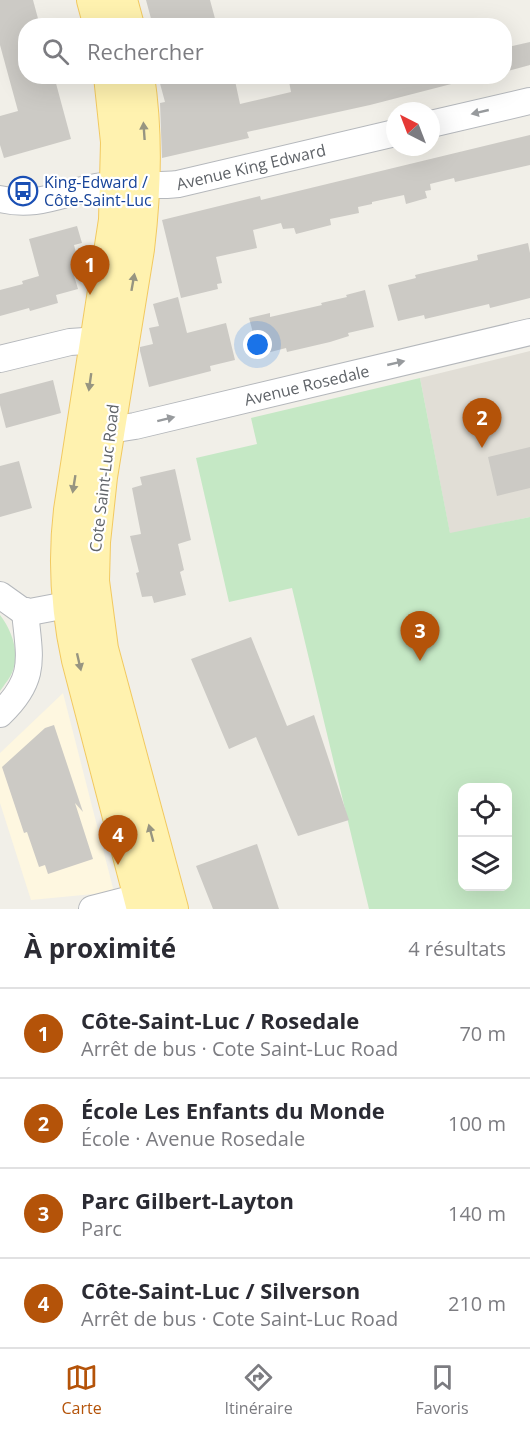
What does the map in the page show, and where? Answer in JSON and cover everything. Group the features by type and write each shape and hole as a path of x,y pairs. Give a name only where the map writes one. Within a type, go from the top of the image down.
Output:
{"main road":[{"path":"93,0 98,18"},
{"path":"121,0 126,18"},
{"name":"Cote Saint-Luc Road","path":"111,84 115,114 131,186"},
{"name":"Cote Saint-Luc Road","path":"139,84 144,137 131,186 114,230 110,339 96,427 68,528 67,566 82,603 78,660 155,901"}],"street":[{"path":"440,122 530,101"},
{"name":"Avenue King Edward","path":"0,199 16,203 30,203 93,187 178,184 386,135"},
{"name":"Avenue Rosedale","path":"96,427 135,426 530,332"},
{"path":"0,359 70,342 110,339"},
{"path":"0,595 25,611 40,612 82,603"},
{"path":"0,714 17,695 29,665 30,647 25,611"},
{"path":"92,909 155,901"}],"shaded area":[{"path":"530,351 530,517 450,534 420,378"},
{"path":"63,693 114,892 31,900 0,803 0,753"}],"green space":[{"path":"420,378 450,533 530,517 530,909 369,909 292,588 229,602 196,458 257,444 251,418"},
{"path":"0,615 11,634 15,648 15,663 12,673 0,691"}],"building":[{"path":"0,0 33,0 38,18 18,18 18,84 56,84 71,139 4,158 0,145 0,116 18,111 0,45"},
{"path":"146,0 210,0 215,18 151,18"},
{"path":"530,42 530,65 512,70 512,46"},
{"path":"160,84 236,84 240,104 291,92 290,84 451,84 370,105 247,132 249,138 162,158 160,103 165,102"},
{"path":"530,135 530,165 455,182 454,178 430,184 431,190 425,191 427,198 406,204 404,195 372,202 372,204 358,207 359,213 330,219 331,225 296,234 294,228 283,229 281,223 253,230 257,248 216,257 222,283 217,284 218,289 181,298 162,220 260,196 261,200"},
{"path":"77,226 82,243 74,245 80,267 72,269 78,289 56,295 58,303 0,316 0,290 23,284 22,281 39,276 29,239"},
{"path":"528,243 530,298 490,308 489,304 425,319 424,315 398,321 388,285 416,278 415,275 478,260 477,255"},
{"path":"365,290 374,327 348,333 349,336 330,342 287,352 286,348 259,355 249,318 270,313 270,317 322,305 321,303"},
{"path":"178,297 187,333 226,323 235,360 210,366 211,371 149,387 140,347 153,344 149,328 159,326 153,304"},
{"path":"53,380 61,413 6,428 0,405 0,394"},
{"path":"530,447 530,488 497,496 488,457"},
{"path":"19,461 32,508 0,517 0,466"},
{"path":"175,469 191,540 178,544 184,570 180,572 186,595 154,603 152,596 142,597 136,573 139,572 130,536 141,534 132,488 142,485 140,477"},
{"path":"251,637 287,726 314,715 349,820 298,836 256,737 229,749 191,659"},
{"path":"54,725 83,812 75,803 93,859 48,874 45,865 39,867 27,832 24,833 2,767 45,728"},
{"path":"257,844 279,909 213,909 196,866"}],"place":[{"name":"King-Edward / Côte-Saint-Luc","path":"23,191"},
{"name":"Côte-Saint-Luc / Rosedale","path":"90,295"},
{"name":"École Les Enfants du Monde","path":"482,448"},
{"name":"Parc Gilbert-Layton","path":"420,661"},
{"name":"Côte-Saint-Luc / Silverson","path":"118,865"}]}
